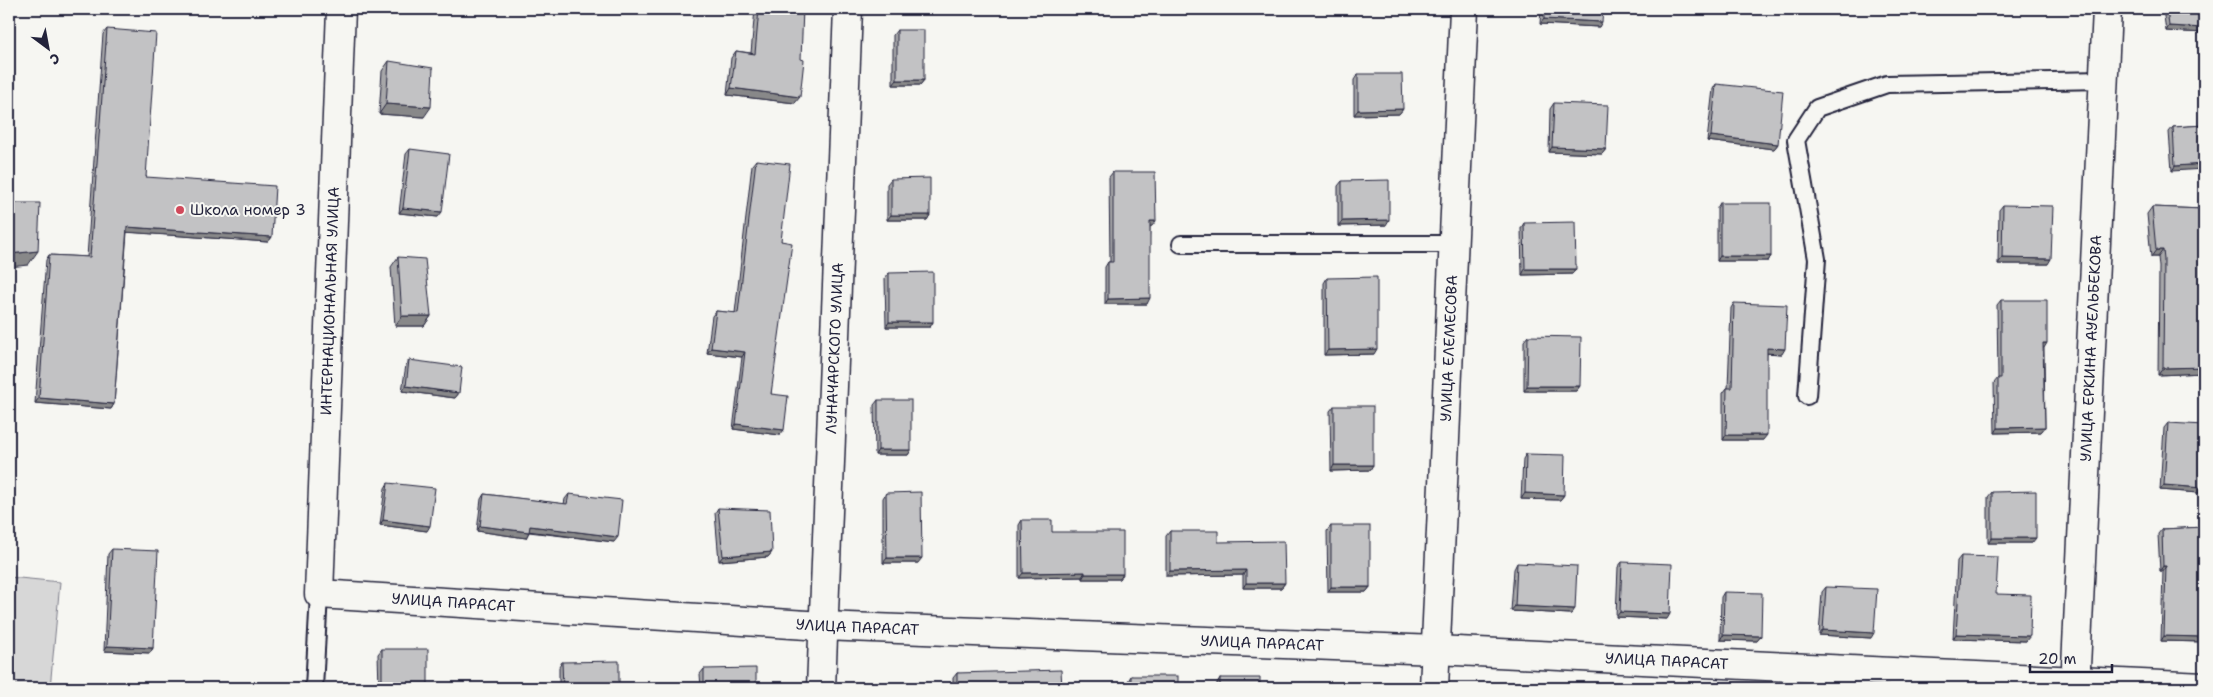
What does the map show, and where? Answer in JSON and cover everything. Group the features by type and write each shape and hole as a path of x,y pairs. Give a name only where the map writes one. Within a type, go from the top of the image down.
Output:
{"street":[{"name":"ИНТЕРНАЦИОНАЛЬНАЯ УЛИЦА","path":"320,594 341,9"},
{"name":"ЛУНАЧАРСКОГО УЛИЦА","path":"821,688 848,9"},
{"name":"УЛИЦА ЕЛЕМЕСОВА","path":"1434,688 1464,9"},
{"name":"УЛИЦА ЕРКИНА АУЕЛЬБЕКОВА","path":"2075,684 2107,9"},
{"name":"УЛИЦА ПАРАСАТ","path":"320,594 823,626 1436,650 2075,684 2204,687"}],"lane":[{"path":"1807,396 1817,259 1796,140 1817,108 1887,84 2104,80"},
{"path":"1181,244 1454,244"},
{"path":"314,688 320,594"}],"shaded area":[{"path":"9,577 60,582 50,688 9,688"}],"building":[{"path":"759,9 803,9 801,59 804,60 800,97 731,88 736,51 755,54"},
{"path":"1544,9 1603,9 1602,22 1544,19"},
{"path":"2167,9 2204,9 2204,28 2169,26"},
{"name":"Школа номер 3","path":"107,29 156,33 146,177 275,186 272,237 127,227 114,404 39,398 49,255 90,257"},
{"path":"897,30 924,30 924,80 897,80"},
{"path":"389,61 433,68 431,107 386,104"},
{"path":"1358,74 1402,74 1403,109 1358,110"},
{"path":"1716,84 1783,91 1778,144 1711,136"},
{"path":"1554,103 1608,105 1606,149 1552,147"},
{"path":"2204,125 2204,164 2175,166 2173,127"},
{"path":"410,149 449,154 442,212 403,208"},
{"path":"756,160 790,164 781,241 792,243 771,394 788,396 784,430 736,424 745,352 711,348 716,311 738,313"},
{"path":"1113,172 1155,172 1156,221 1150,221 1150,298 1108,299 1108,262 1113,262"},
{"path":"930,178 930,215 891,215 891,179"},
{"path":"1389,180 1389,220 1342,221 1342,181"},
{"path":"9,203 40,203 38,251 9,254"},
{"path":"1720,203 1771,203 1771,256 1720,256"},
{"path":"2003,205 2053,206 2051,259 2002,258"},
{"path":"2152,207 2204,209 2204,367 2163,368 2164,260 2163,250 2156,250"},
{"path":"1575,222 1576,269 1525,269 1524,223"},
{"path":"9,254 13,315 9,315"},
{"path":"398,257 425,259 431,316 402,316"},
{"path":"933,272 933,322 889,322 889,273"},
{"path":"1377,277 1377,349 1328,350 1327,278"},
{"path":"2001,300 2047,300 2047,343 2043,343 2045,427 1998,428 1998,378 2001,378"},
{"path":"1734,303 1787,305 1785,349 1767,348 1767,435 1726,435 1727,388 1732,388"},
{"path":"1528,336 1581,337 1580,386 1527,386"},
{"path":"409,360 462,367 459,393 406,386"},
{"path":"878,400 911,400 911,450 878,450"},
{"path":"1334,406 1373,406 1373,465 1334,465"},
{"path":"2168,423 2204,425 2203,488 2164,485"},
{"path":"1526,454 1565,455 1564,495 1525,493"},
{"path":"388,483 435,488 430,526 383,520"},
{"path":"2036,491 2036,538 1992,538 1992,492"},
{"path":"921,492 922,558 887,558 886,493"},
{"path":"484,494 567,504 569,494 622,500 618,537 530,526 529,532 480,526"},
{"path":"718,508 770,510 772,552 723,556"},
{"path":"1022,520 1052,520 1052,532 1123,532 1123,574 1085,574 1085,572 1023,573"},
{"path":"1331,526 1370,526 1370,587 1331,587"},
{"path":"2204,527 2204,637 2164,636 2166,566 2163,566 2162,529"},
{"path":"1170,531 1218,531 1218,542 1284,541 1285,583 1246,583 1246,570 1170,571"},
{"path":"112,549 158,551 153,648 107,646"},
{"path":"1961,556 1998,557 1996,594 2031,595 2030,636 1956,634"},
{"path":"1622,562 1672,564 1670,614 1620,612"},
{"path":"1517,563 1577,566 1575,609 1515,606"},
{"path":"1826,587 1877,589 1874,633 1823,630"},
{"path":"1724,592 1762,593 1761,636 1723,635"},
{"path":"382,649 428,649 428,688 382,688"},
{"path":"619,661 619,688 563,688 562,662"},
{"path":"756,668 756,688 704,688 704,669"},
{"path":"1061,670 1062,688 957,688 957,673"},
{"path":"1131,676 1178,676 1178,688 1131,688"},
{"path":"1220,678 1260,678 1260,688 1220,688"},
{"path":"1310,683 1362,684 1361,688 1310,688"}],"place":[{"name":"Школа номер 3","path":"180,210"}]}
